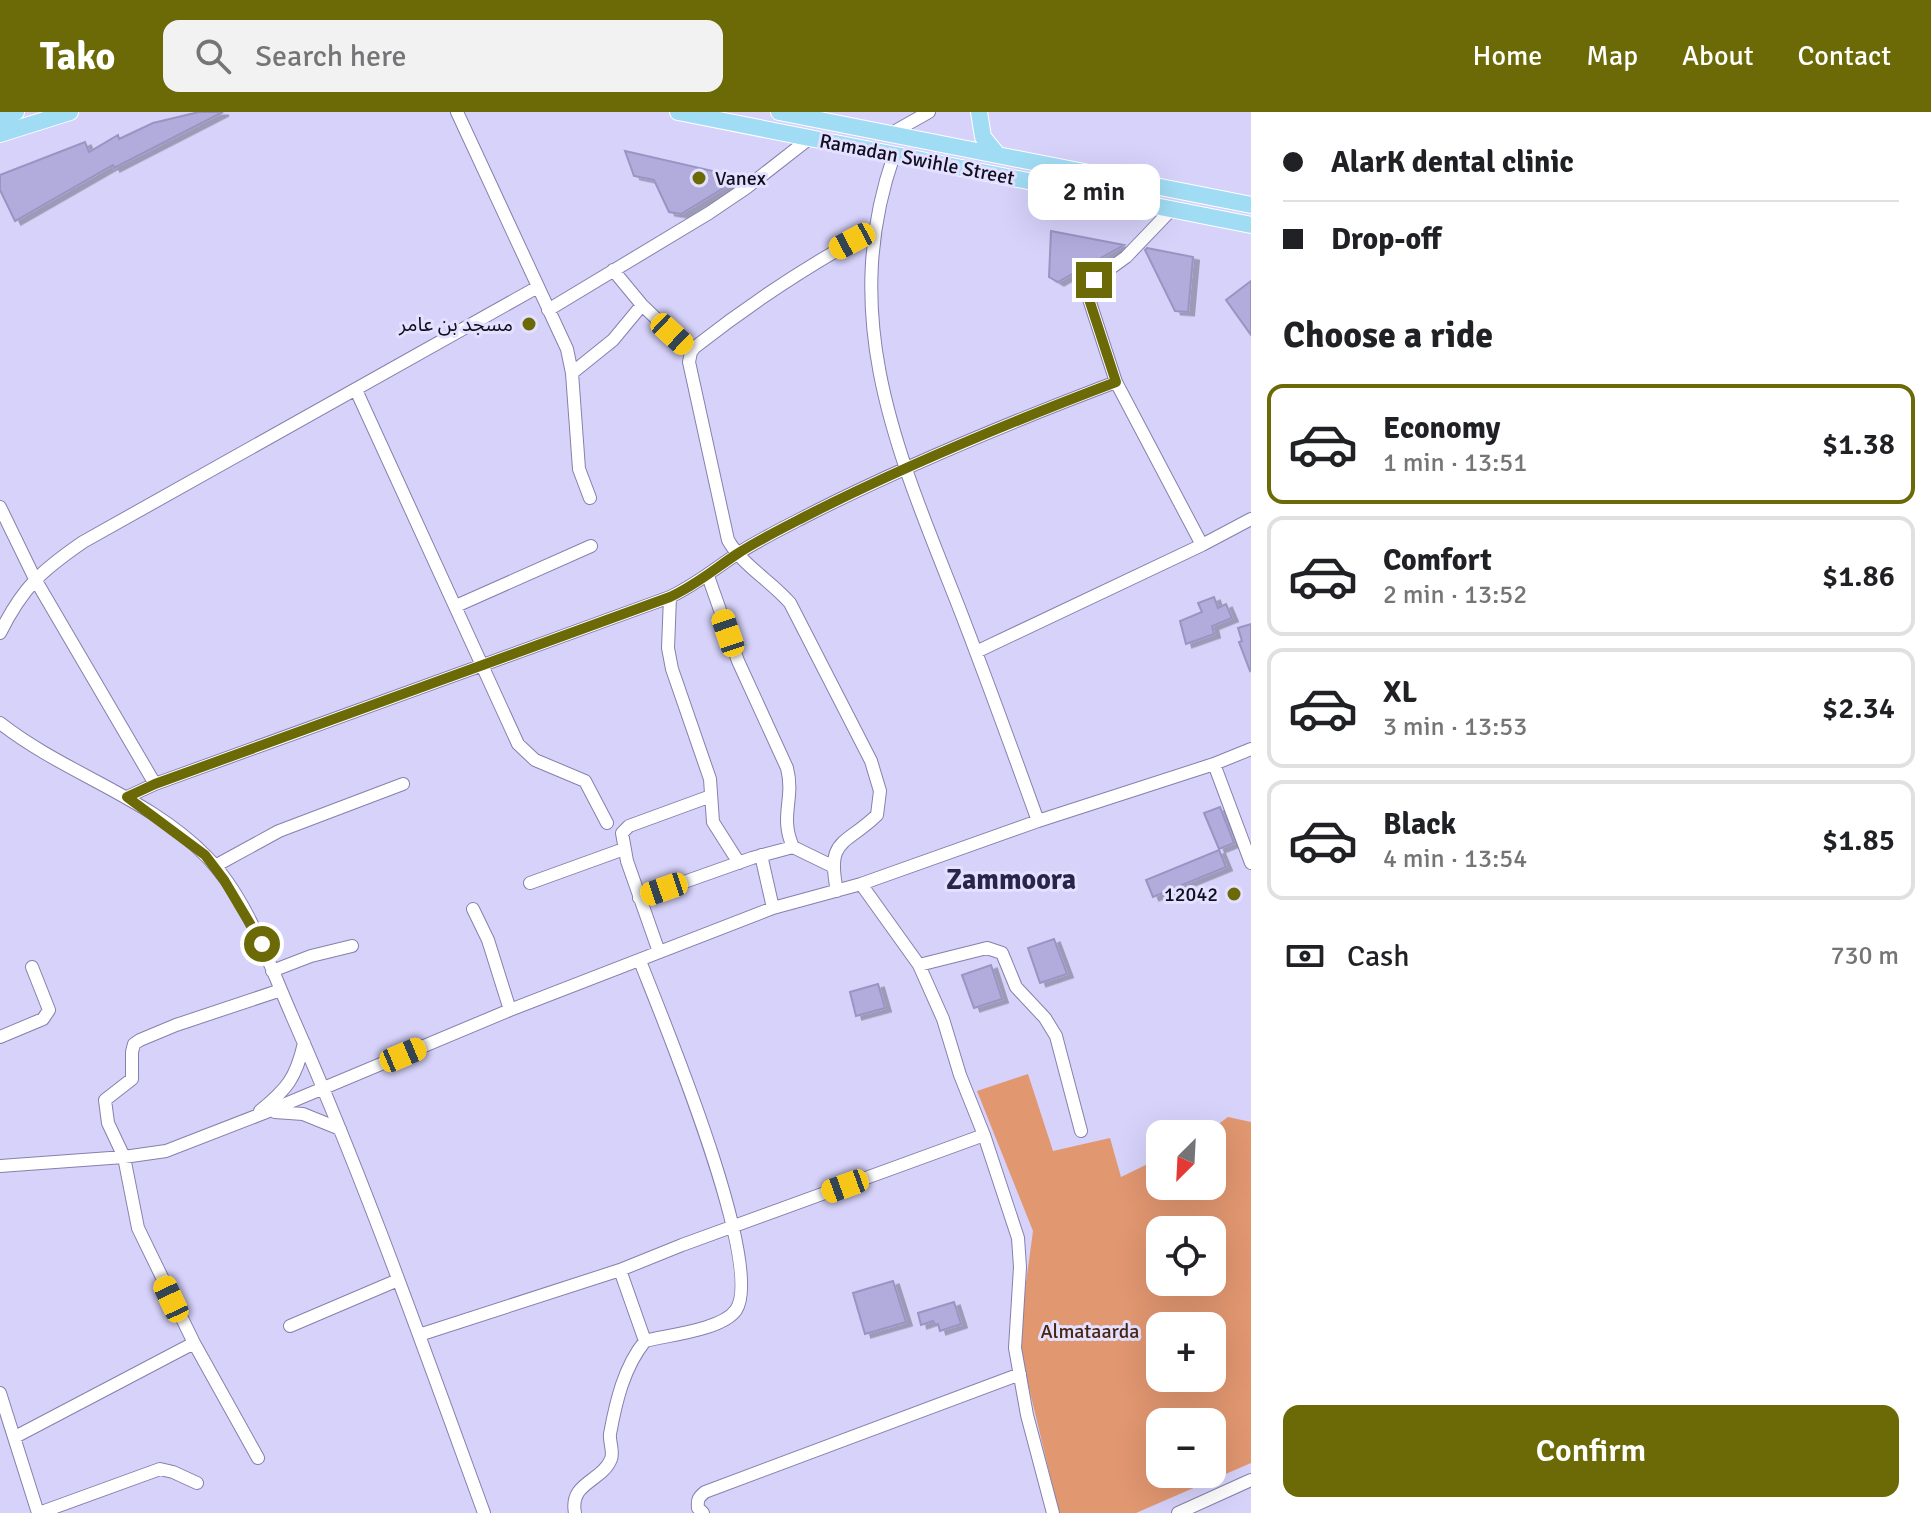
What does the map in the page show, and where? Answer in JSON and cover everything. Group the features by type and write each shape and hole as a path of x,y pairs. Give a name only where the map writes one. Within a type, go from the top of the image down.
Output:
{"main road":[{"path":"0,118 16,112"},
{"path":"0,134 70,112"},
{"name":"Ramadan Swihle Street","path":"678,112 1251,225"},
{"name":"Ramadan Swihle Street","path":"779,112 1251,205"},
{"path":"979,112 983,137 997,154"}],"street":[{"path":"457,112 536,288 567,349 572,373 579,469 590,498"},
{"path":"890,134 929,112"},
{"path":"548,310 746,188 810,138"},
{"path":"894,155 879,202 872,294 874,343 891,427 1038,821"},
{"path":"1171,210 1126,257 1088,286 1087,293 1116,382 1202,545"},
{"path":"837,891 832,866 840,844 877,815 880,791 871,761 790,603 775,585 736,554 725,531 689,362 691,352 774,289 828,254 875,229"},
{"path":"613,270 642,305 691,352"},
{"path":"0,633 21,594 50,565 83,542 536,288"},
{"path":"572,373 613,340 642,305"},
{"path":"127,797 483,663 670,597 708,576 736,554 904,468 1006,424 1116,382"},
{"path":"356,390 518,744 535,760 585,781 607,823"},
{"path":"0,507 35,579 155,784"},
{"path":"976,652 1251,519"},
{"path":"456,606 591,546"},
{"path":"708,576 738,661 787,768 792,785 786,831 793,847"},
{"path":"670,597 668,648 672,669 706,763 713,822 739,863"},
{"path":"0,723 26,743 127,797 175,830 215,866 255,931 340,1129 484,1513"},
{"path":"0,1166 166,1151 251,1119 510,1010 773,908 861,884 1251,749"},
{"path":"1214,764 1251,863"},
{"path":"215,866 279,831 403,784"},
{"path":"659,952 639,898 622,833 629,826 711,796"},
{"path":"639,898 761,855 793,847 832,866"},
{"path":"530,883 624,849"},
{"path":"761,855 773,908"},
{"path":"861,884 919,965 943,1019 1018,1238 1020,1267 1015,1339 1027,1415 1053,1513"},
{"path":"473,909 488,940 510,1010"},
{"path":"272,971 311,956 352,946"},
{"path":"919,965 987,948 1002,953 1016,987 1045,1018 1056,1036 1081,1131"},
{"path":"575,1513 575,1497 580,1488 606,1468 612,1455 609,1438 626,1370 645,1341 720,1324 736,1311 742,1296 734,1226 694,1098 640,961"},
{"path":"0,1037 43,1019 49,1010 32,967"},
{"path":"258,1458 194,1343 138,1228 124,1157 108,1123 105,1100 132,1079 134,1044 176,1025 281,990"},
{"path":"251,1119 291,1083 299,1067 304,1043"},
{"path":"264,1113 288,1111 303,1114 340,1129"},
{"path":"419,1335 620,1270 984,1135"},
{"path":"620,1270 645,1341"},
{"path":"290,1326 398,1280"},
{"path":"15,1437 194,1343"},
{"path":"703,1513 697,1502 705,1492 1020,1374"},
{"path":"0,1393 39,1513 160,1469 197,1483"},
{"path":"1178,1513 1251,1480"}],"green space":[{"name":"Almataarda","path":"1028,1074 1053,1151 1110,1138 1121,1177 1146,1165 1146,1200 1226,1200 1224,1120 1228,1117 1251,1122 1251,1463 1226,1474 1226,1408 1146,1408 1146,1488 1194,1488 1136,1513 1059,1513 1018,1342 1033,1231 977,1091"}],"building":[{"path":"199,112 223,112 114,168 113,165 15,221 0,190 0,175 85,142 89,152 118,135 119,139 153,123"},
{"path":"625,151 726,174 730,184 681,214 669,212 654,180 634,176"},
{"path":"1051,231 1124,245 1058,282 1049,277"},
{"path":"1145,250 1193,257 1188,312 1175,311"},
{"path":"1251,281 1251,335 1226,300"},
{"path":"1214,597 1218,608 1226,604 1232,618 1212,626 1214,634 1186,644 1180,621 1202,612 1198,603"},
{"path":"1251,624 1250,671 1239,642 1242,641 1238,628"},
{"path":"1220,807 1234,843 1219,849 1204,813"},
{"path":"1219,850 1226,867 1153,897 1146,880"},
{"path":"1054,939 1067,974 1040,983 1028,948"},
{"path":"991,965 1002,999 974,1008 962,975"},
{"path":"878,984 885,1008 856,1016 850,992"},
{"path":"893,1281 906,1322 865,1334 853,1293"},
{"path":"954,1302 961,1324 940,1331 933,1321 921,1325 918,1313"}],"place":[{"name":"Vanex","path":"699,178"},
{"name":"مسجد بن عامر","path":"529,324"},
{"name":"12042","path":"1234,894"}],"district":[{"name":"Zammoora","path":"1011,879"}],"route":[{"path":"262,944 224,880 205,855 127,797 155,784 670,597 708,576 736,554 904,468 1006,424 1116,382 1087,293 1088,286 1094,280"}]}
